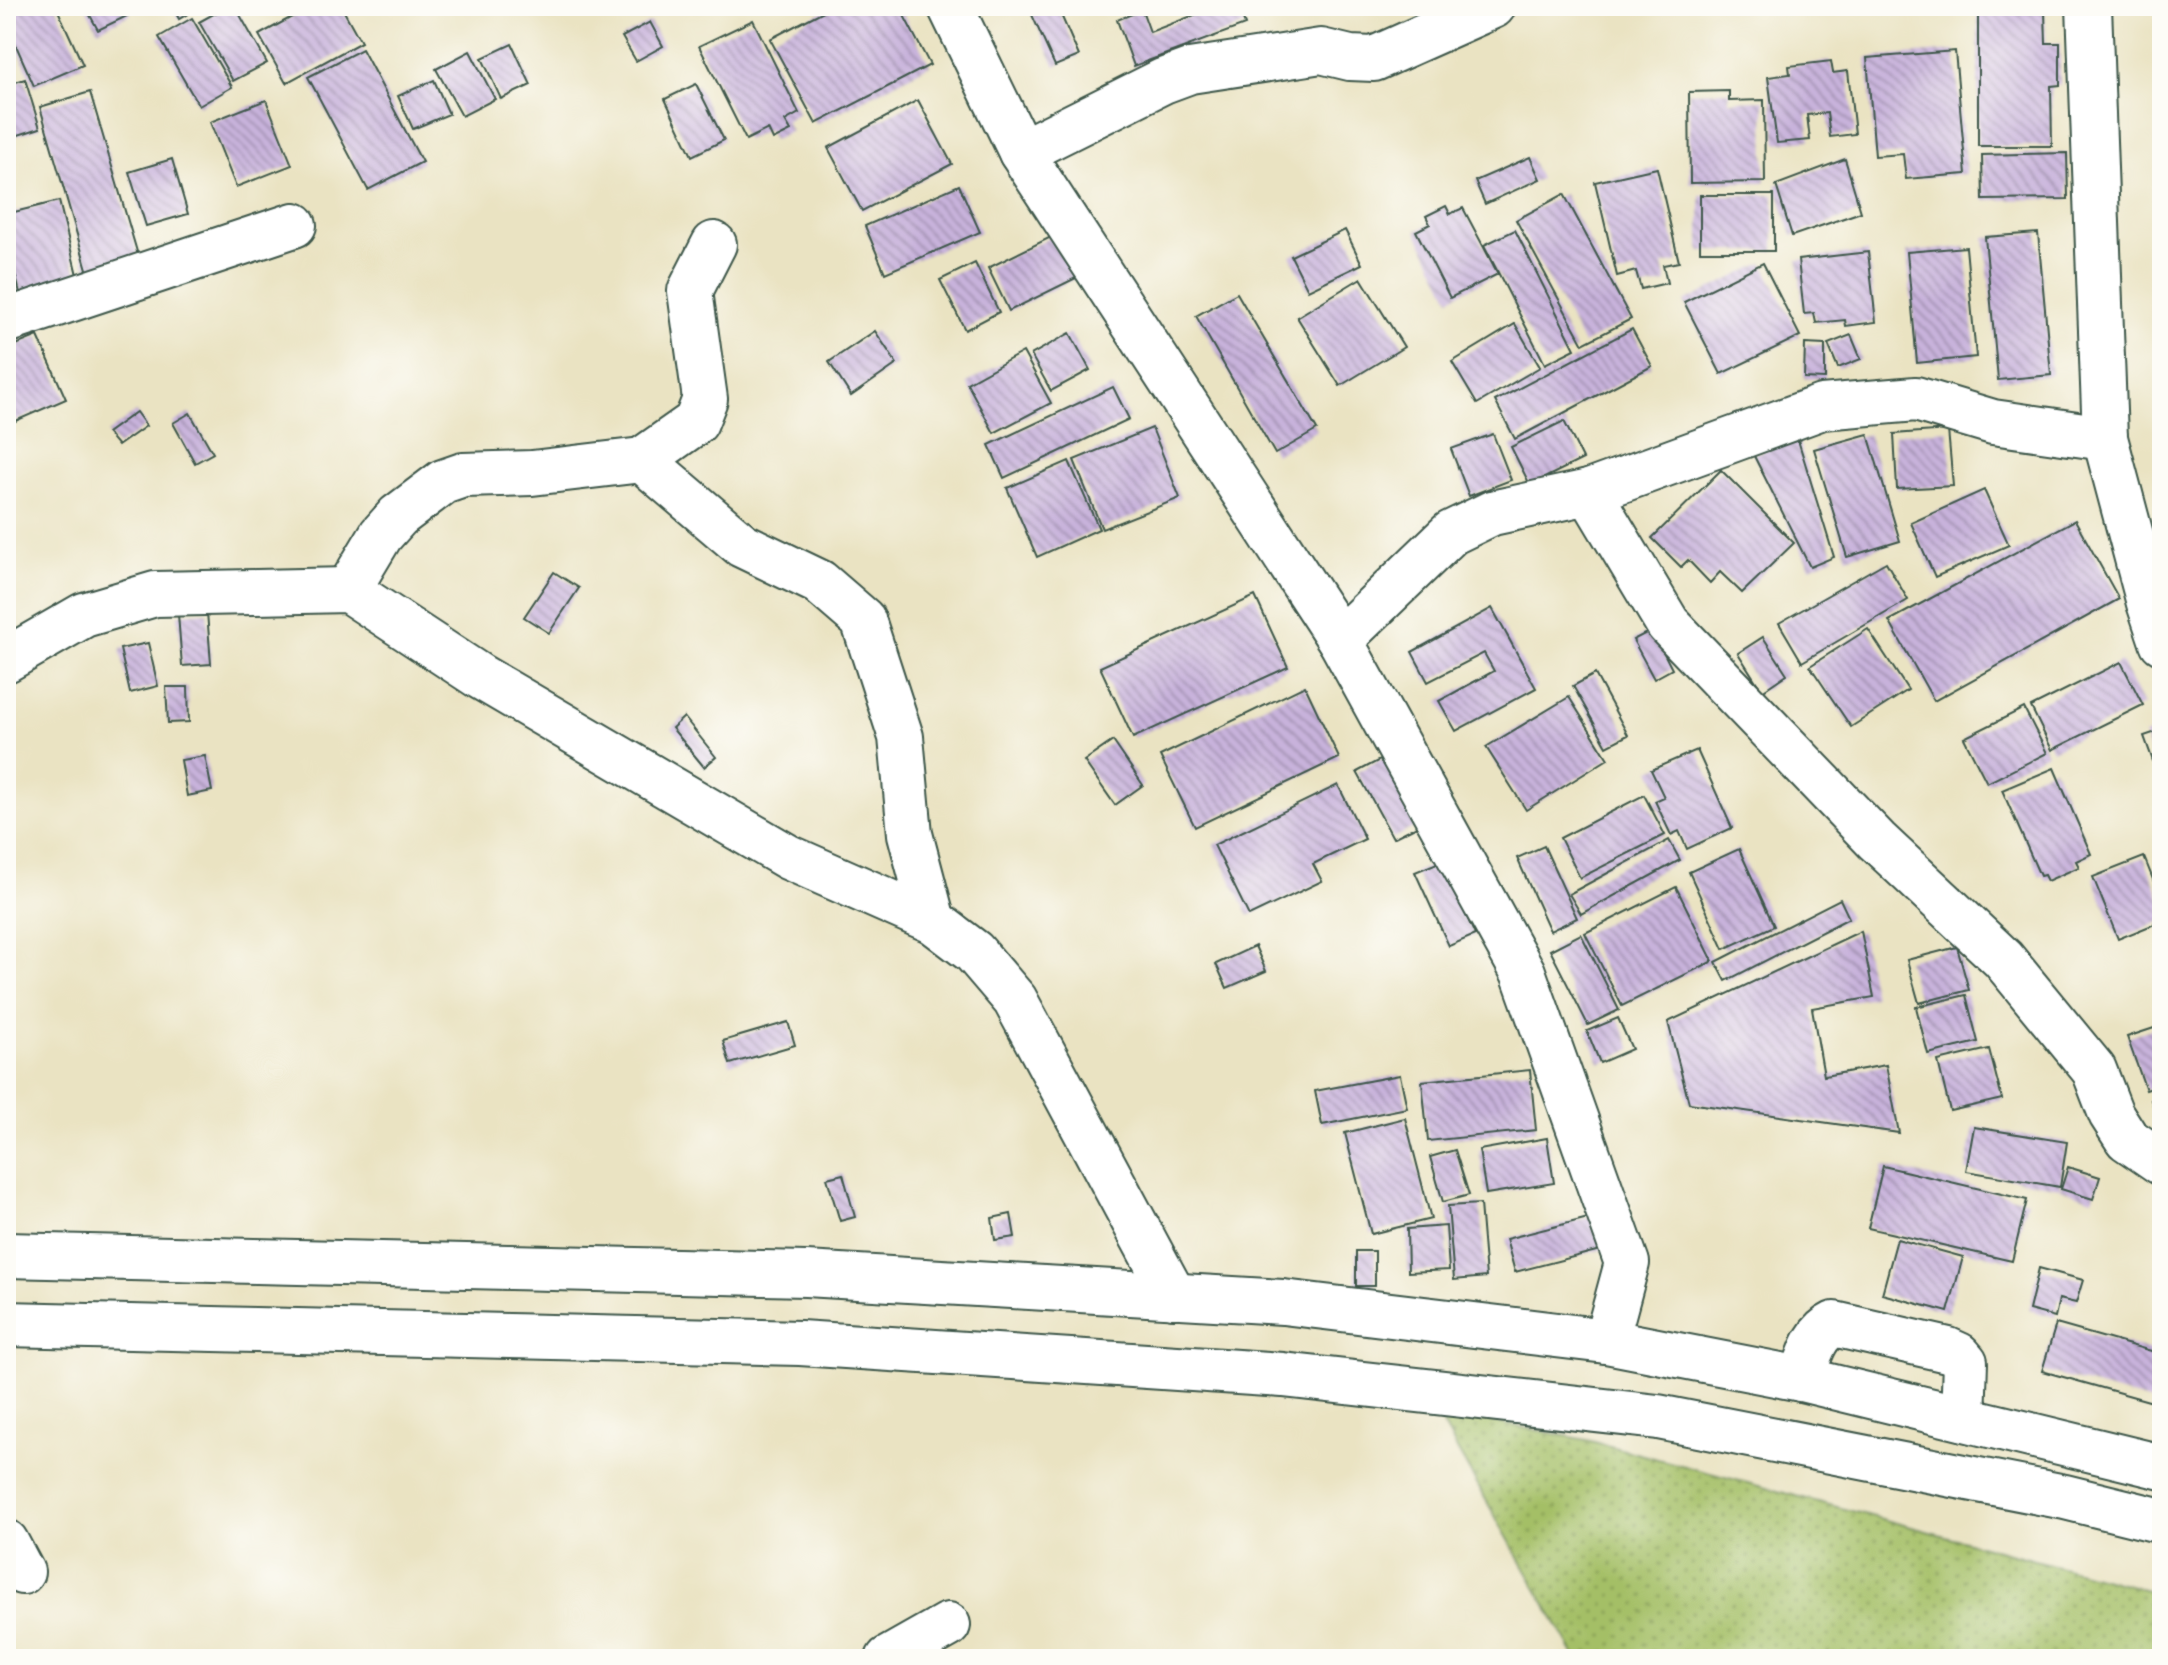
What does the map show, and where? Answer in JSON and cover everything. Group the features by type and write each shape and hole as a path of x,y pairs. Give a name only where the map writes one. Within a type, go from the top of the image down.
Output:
{"street":[{"path":"950,6 1021,152 1340,640 1523,972 1627,1263 1606,1341"},
{"path":"1021,152 1163,81 1190,71 1321,51 1350,58 1374,59 1493,6"},
{"path":"2089,6 2105,438 2162,642"},
{"path":"6,321 294,225"},
{"path":"348,590 381,535 398,516 443,482 463,475 532,473 642,460 696,422 705,399 690,291 714,244"},
{"path":"1340,640 1451,533 1492,513 1589,492 1822,407 1916,399 1993,422 2105,438"},
{"path":"642,460 742,545 819,582 863,620 901,737 910,834 933,921"},
{"path":"1589,492 1668,624 1877,841 2003,959 2094,1070 2111,1114 2127,1139 2162,1163"},
{"path":"6,660 84,615 155,594 348,590 479,676 788,857 933,921 974,952 1015,1000 1174,1296"},
{"path":"6,1255 806,1274 1283,1302 1606,1341 1801,1379 2162,1467"},
{"path":"6,1324 800,1343 1283,1375 1658,1417 2065,1497 2162,1521"},
{"path":"1801,1379 1817,1338 1824,1329 1834,1324 1948,1350 1965,1362 1963,1418"},
{"path":"888,1659 948,1625"}],"green space":[{"path":"1435,1411 1587,1440 2162,1594 2162,1659 1577,1659"}],"building":[{"path":"6,6 56,6 83,65 34,86 6,23"},
{"path":"85,6 127,6 131,14 98,30"},
{"path":"172,6 201,6 179,19"},
{"path":"228,6 235,6 267,63 233,81 199,22"},
{"path":"312,6 341,6 361,42 286,83 259,35"},
{"path":"833,6 899,6 930,65 816,124 770,39"},
{"path":"1028,6 1063,6 1058,8 1079,56 1055,66"},
{"path":"1218,6 1238,6 1245,25 1134,66 1117,20 1142,10 1150,32"},
{"path":"1978,11 2045,11 2046,43 2060,43 2060,85 2051,86 2052,146 1978,146"},
{"path":"192,18 232,87 199,106 159,37"},
{"path":"753,20 799,113 785,121 791,131 773,140 768,129 746,140 699,46"},
{"path":"650,22 663,46 636,61 622,37"},
{"path":"512,44 531,85 501,99 482,58"},
{"path":"362,49 422,162 368,190 308,77"},
{"path":"470,51 495,99 462,116 436,69"},
{"path":"1955,51 1966,174 1906,179 1903,154 1875,156 1867,58"},
{"path":"1831,61 1833,73 1848,71 1855,134 1830,137 1827,113 1807,115 1810,140 1777,143 1768,77 1790,74 1789,66"},
{"path":"25,79 40,128 6,139 6,85"},
{"path":"434,80 449,114 413,129 398,96"},
{"path":"696,84 724,140 692,156 665,99"},
{"path":"1729,91 1729,101 1764,100 1765,182 1690,183 1689,92"},
{"path":"90,92 140,262 89,276 40,107"},
{"path":"266,100 292,165 236,187 210,122"},
{"path":"918,100 952,164 862,211 828,148"},
{"path":"2067,153 2068,199 1983,200 1982,155"},
{"path":"1530,157 1540,179 1485,204 1475,181"},
{"path":"172,159 188,214 146,226 129,172"},
{"path":"1845,159 1861,212 1792,236 1776,185"},
{"path":"1657,168 1679,262 1663,265 1667,283 1641,289 1636,271 1617,276 1595,182"},
{"path":"959,185 980,232 885,273 865,226"},
{"path":"1564,194 1631,319 1583,344 1516,220"},
{"path":"1700,195 1774,195 1774,251 1700,251"},
{"path":"59,201 78,279 20,293 6,238 6,214"},
{"path":"1446,206 1450,214 1463,208 1498,274 1450,298 1416,231 1430,224 1426,216"},
{"path":"1345,230 1362,264 1308,290 1291,256"},
{"path":"1515,230 1575,349 1545,364 1484,245"},
{"path":"2038,233 2051,375 1998,380 1985,237"},
{"path":"1057,234 1078,277 1009,311 988,268"},
{"path":"1966,247 1976,357 1917,363 1907,252"},
{"path":"1868,252 1876,322 1846,326 1845,320 1816,323 1814,313 1804,314 1798,260"},
{"path":"975,263 999,312 965,330 940,280"},
{"path":"1763,263 1800,336 1721,374 1684,302"},
{"path":"1361,278 1404,347 1340,386 1297,317"},
{"path":"1237,293 1317,430 1275,454 1196,316"},
{"path":"1515,324 1540,367 1477,404 1452,362"},
{"path":"1632,329 1652,366 1515,439 1495,401"},
{"path":"875,331 897,364 851,396 829,362"},
{"path":"1070,333 1090,370 1051,391 1031,355"},
{"path":"1851,335 1861,359 1838,368 1828,344"},
{"path":"38,336 66,399 11,423 6,412 6,349"},
{"path":"1805,344 1825,345 1825,379 1804,378"},
{"path":"1023,352 1051,403 994,433 967,383"},
{"path":"1113,387 1129,419 1004,478 989,445"},
{"path":"136,412 146,426 118,446 107,433"},
{"path":"190,413 213,453 195,463 173,423"},
{"path":"1564,421 1583,459 1530,485 1511,447"},
{"path":"1152,428 1180,498 1102,529 1074,460"},
{"path":"1948,430 1953,486 1897,489 1894,434"},
{"path":"1493,434 1511,480 1469,496 1451,449"},
{"path":"1868,434 1900,541 1847,557 1814,449"},
{"path":"1798,440 1834,557 1810,567 1753,454"},
{"path":"1069,461 1099,529 1037,557 1007,488"},
{"path":"1721,470 1794,543 1742,593 1720,572 1710,583 1688,560 1681,567 1652,538"},
{"path":"1984,490 2009,545 1935,577 1911,523"},
{"path":"2075,520 2119,599 1934,701 1889,621"},
{"path":"1886,562 1908,600 1802,662 1779,623"},
{"path":"554,572 579,588 549,633 524,617"},
{"path":"1255,596 1288,667 1133,738 1100,667"},
{"path":"1492,608 1536,688 1456,731 1439,701 1494,671 1484,653 1428,682 1412,652"},
{"path":"207,612 211,664 182,666 178,614"},
{"path":"1868,629 1908,690 1851,727 1810,666"},
{"path":"1652,630 1672,669 1654,679 1633,640"},
{"path":"1763,637 1787,674 1762,691 1738,653"},
{"path":"148,643 158,686 130,693 120,649"},
{"path":"2121,662 2143,705 2052,750 2031,707"},
{"path":"1595,674 1628,735 1607,746 1573,686"},
{"path":"1305,686 1339,758 1195,827 1160,756"},
{"path":"166,687 188,687 189,722 168,723"},
{"path":"1569,697 1608,759 1526,810 1486,747"},
{"path":"2024,708 2047,753 1987,783 1964,738"},
{"path":"684,717 716,757 704,767 672,728"},
{"path":"2162,730 2162,786 2144,736"},
{"path":"1113,741 1143,785 1115,805 1084,761"},
{"path":"1697,750 1732,828 1687,849 1679,831 1671,835 1655,801 1664,797 1651,770"},
{"path":"205,756 212,791 187,796 181,760"},
{"path":"1387,756 1423,823 1393,838 1357,772"},
{"path":"2054,768 2091,854 2076,861 2079,867 2047,881 2044,875 2040,876 2002,790"},
{"path":"1338,785 1365,839 1313,864 1322,881 1249,916 1214,845"},
{"path":"1644,795 1665,835 1580,878 1560,838"},
{"path":"1669,840 1680,860 1581,914 1569,894"},
{"path":"1544,846 1577,918 1550,931 1517,858"},
{"path":"1739,849 1774,926 1724,949 1689,872"},
{"path":"2144,857 2162,902 2162,921 2118,939 2093,877"},
{"path":"1442,861 1475,935 1449,946 1415,872"},
{"path":"1676,887 1713,961 1622,1006 1585,933"},
{"path":"1840,899 1849,918 1726,981 1716,962"},
{"path":"1861,931 1874,997 1812,1008 1824,1076 1886,1065 1899,1133 1689,1103 1668,1022"},
{"path":"1581,934 1619,1010 1588,1025 1550,950"},
{"path":"1255,946 1266,971 1227,988 1216,964"},
{"path":"1957,947 1969,990 1919,1003 1907,960"},
{"path":"1966,995 1978,1042 1928,1054 1916,1007"},
{"path":"1618,1018 1632,1049 1600,1063 1587,1031"},
{"path":"788,1022 795,1045 730,1064 723,1041"},
{"path":"2160,1026 2162,1085 2146,1090 2127,1037"},
{"path":"1989,1049 2002,1099 1950,1111 1938,1061"},
{"path":"1530,1070 1536,1130 1428,1141 1422,1081"},
{"path":"1400,1075 1407,1108 1322,1125 1315,1091"},
{"path":"2162,1096 2162,1127 2151,1100"},
{"path":"1405,1118 1431,1219 1371,1234 1345,1133"},
{"path":"1974,1127 2067,1142 2060,1187 1966,1171"},
{"path":"1547,1138 1554,1183 1486,1194 1479,1150"},
{"path":"1455,1150 1469,1195 1443,1202 1430,1157"},
{"path":"1883,1166 2027,1200 2012,1261 1868,1228"},
{"path":"2068,1167 2100,1177 2093,1199 2061,1189"},
{"path":"843,1174 855,1217 840,1221 827,1178"},
{"path":"1480,1204 1486,1277 1454,1280 1448,1206"},
{"path":"1011,1214 1015,1237 995,1240 992,1218"},
{"path":"1600,1215 1608,1248 1515,1272 1506,1239"},
{"path":"1446,1226 1449,1270 1408,1272 1407,1229"},
{"path":"1897,1239 1963,1257 1948,1312 1882,1294"},
{"path":"1356,1251 1375,1251 1375,1286 1356,1286"},
{"path":"2039,1268 2083,1280 2076,1303 2059,1299 2055,1317 2029,1310"},
{"path":"2056,1324 2162,1354 2162,1380 2156,1403 2042,1371"}]}
